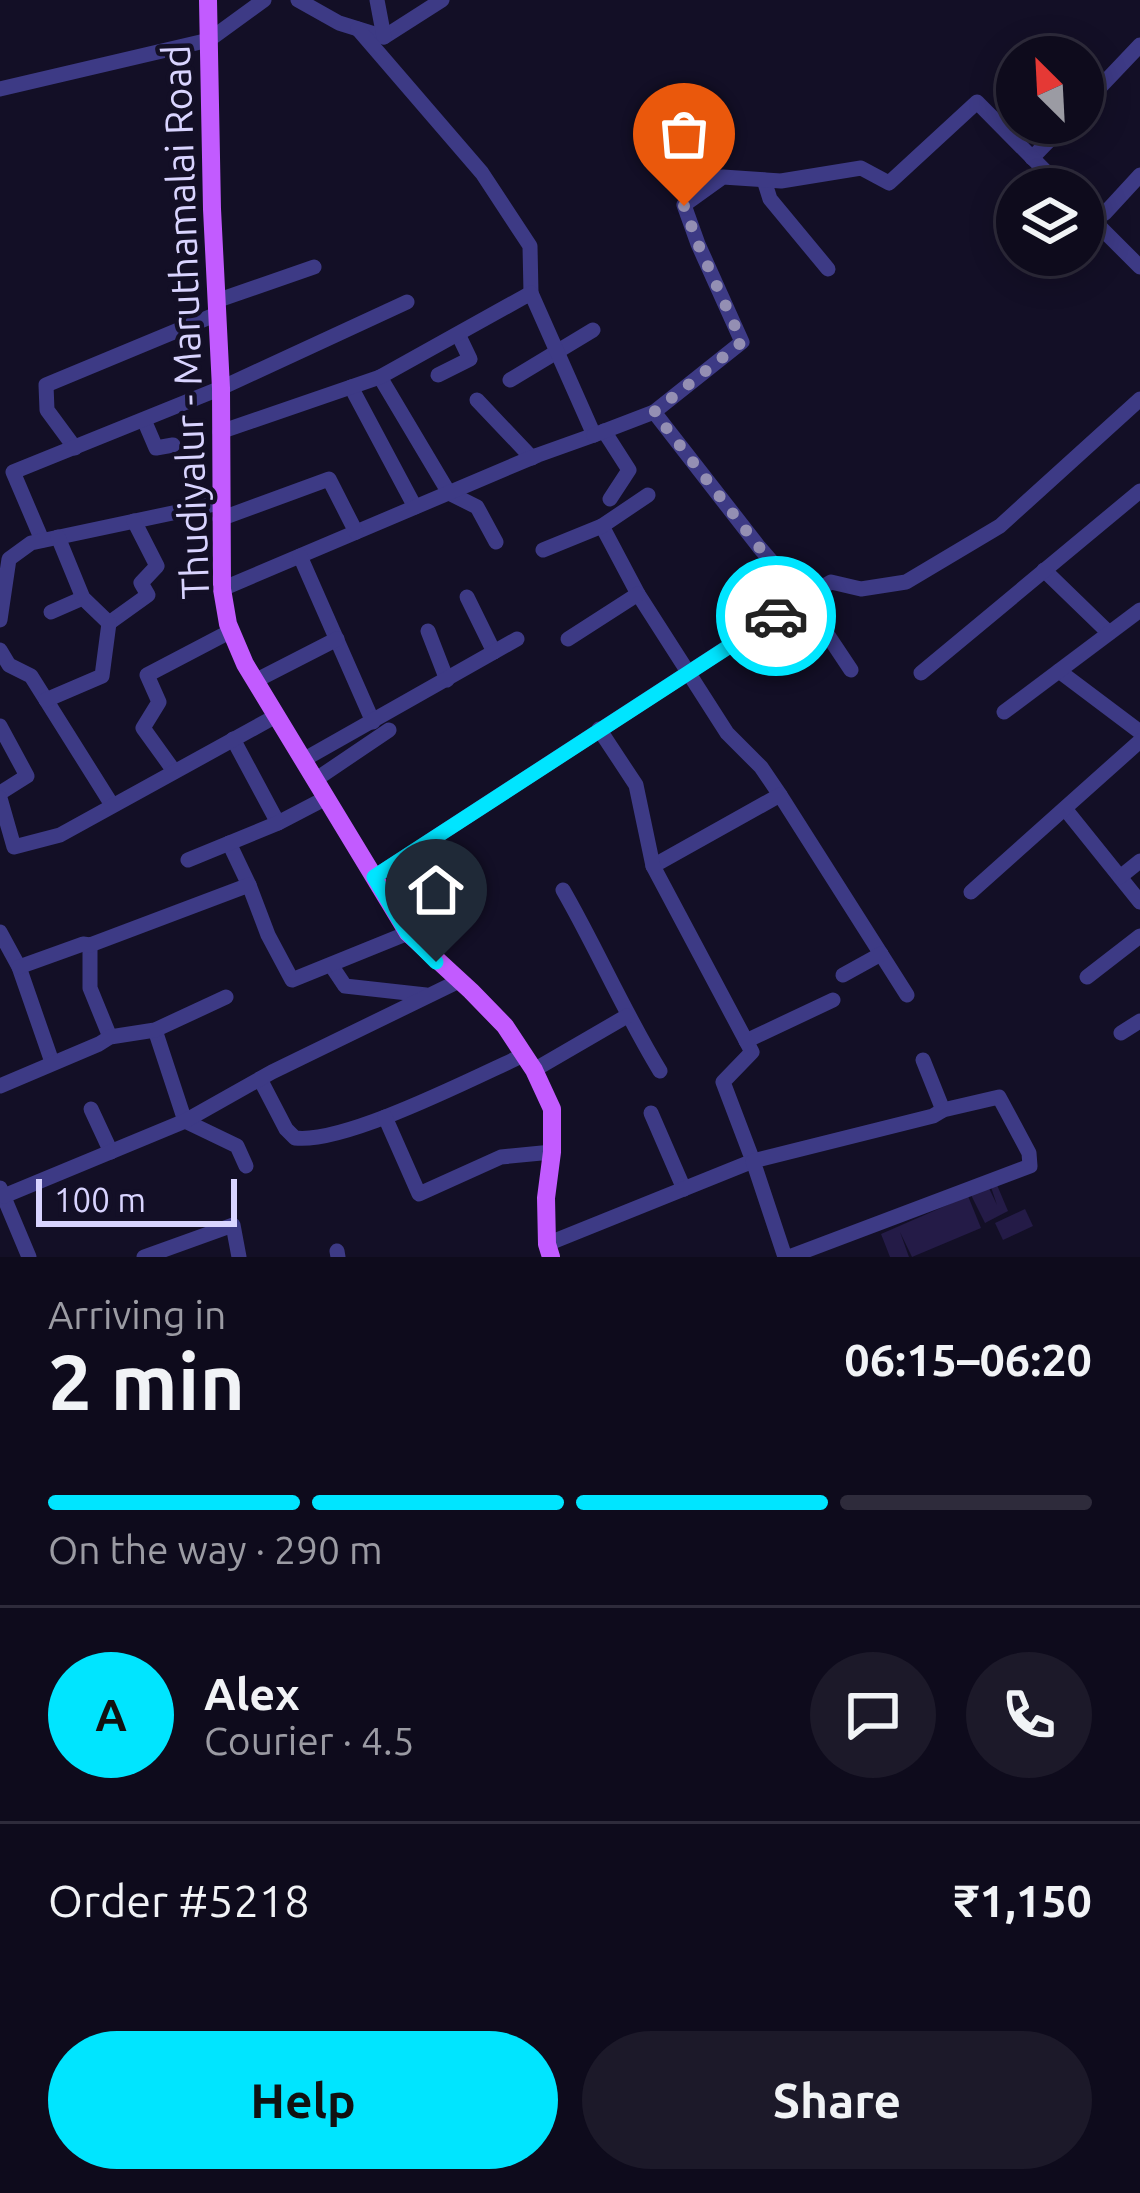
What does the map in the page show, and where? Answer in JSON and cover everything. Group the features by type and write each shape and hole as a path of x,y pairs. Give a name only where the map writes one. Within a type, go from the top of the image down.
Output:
{"main road":[{"name":"Thudiyalur - Maruthamalai Road","path":"208,0 221,388 222,589 231,631 255,681 407,933 505,1026 529,1062 552,1109 546,1198 549,1250"}],"street":[{"path":"0,88 209,40 264,0"},
{"path":"298,0 339,23 384,37 442,0"},
{"path":"377,0 384,37"},
{"path":"358,29 482,173 530,246 531,293 599,433 629,470 610,499"},
{"path":"1104,83 1140,45"},
{"path":"222,589 532,458 654,412 742,342 684,206 723,177 781,181 861,168 889,183 977,103 1042,168"},
{"path":"1032,158 1046,144"},
{"path":"1104,213 1140,175"},
{"path":"764,180 770,199 828,269"},
{"path":"1104,231 1140,267"},
{"path":"75,448 47,410 46,385 314,267"},
{"path":"220,433 380,377 531,293"},
{"path":"109,623 82,598 13,472 221,388 406,302"},
{"path":"510,380 592,330"},
{"path":"438,375 470,359 458,334"},
{"path":"380,377 449,493 477,507 496,542"},
{"path":"351,387 415,507"},
{"path":"374,877 831,582 862,589 906,582 1000,526 1140,399"},
{"path":"477,400 532,458"},
{"path":"654,412 803,598 851,670"},
{"path":"144,420 157,448 173,446"},
{"path":"0,620 4,557 31,543 134,521 220,511 329,478 356,532"},
{"path":"921,673 1140,491"},
{"path":"543,550 602,526 648,495"},
{"path":"46,700 102,676 109,623 148,595 141,583 157,566 134,521"},
{"path":"602,526 638,594 727,733 761,766 907,995"},
{"path":"300,556 373,722"},
{"path":"1044,570 1109,633"},
{"path":"568,639 638,594"},
{"path":"467,597 494,652"},
{"path":"51,612 82,598"},
{"path":"1004,712 1140,610"},
{"path":"174,772 143,728 159,702 147,675 231,631"},
{"path":"428,631 447,680"},
{"path":"255,681 337,639"},
{"path":"303,760 517,639"},
{"path":"0,650 9,665 31,676 112,805"},
{"path":"971,892 1066,810 1140,737 1059,671"},
{"path":"0,678 22,673"},
{"path":"0,726 27,776 0,795 14,847 60,835 276,716"},
{"path":"188,860 278,823 389,730"},
{"path":"549,1250 752,1161 999,1097 1029,1153 1030,1166 787,1257 752,1161 723,1082 752,1052 653,866 636,785 599,730"},
{"path":"233,740 278,823"},
{"path":"653,866 780,795"},
{"path":"1066,810 1140,902"},
{"path":"230,843 292,980 407,933"},
{"path":"1120,877 1140,861"},
{"path":"19,968 249,885"},
{"path":"563,890 660,1071"},
{"path":"0,932 19,968 52,1062"},
{"path":"1087,977 1140,936"},
{"path":"90,945 90,988 110,1037"},
{"path":"842,974 880,954"},
{"path":"331,965 345,986 429,995"},
{"path":"29,1257 2,1192 185,1121 459,981"},
{"path":"0,1086 110,1037 155,1030 226,997"},
{"path":"746,1041 833,1000"},
{"path":"260,1079 295,1138 320,1138 529,1062 627,1016"},
{"path":"1121,1033 1140,1022"},
{"path":"155,1030 185,1121 237,1146 247,1166"},
{"path":"923,1060 943,1110"},
{"path":"91,1109 111,1152"},
{"path":"651,1113 684,1189"},
{"path":"385,1117 419,1194 501,1157 552,1153"},
{"path":"144,1257 233,1225 239,1257"}],"building":[{"path":"997,1185 1008,1211 985,1223 971,1195 988,1186 997,1205 991,1187"},
{"path":"968,1196 981,1228 912,1257 900,1232 909,1257 890,1257 881,1234"},
{"path":"1025,1209 1033,1226 1003,1240 995,1223"}],"way so far":[{"path":"684,206 742,342 654,412 803,598 776,616"}],"route":[{"path":"436,962 407,933 374,877 776,616"}]}
